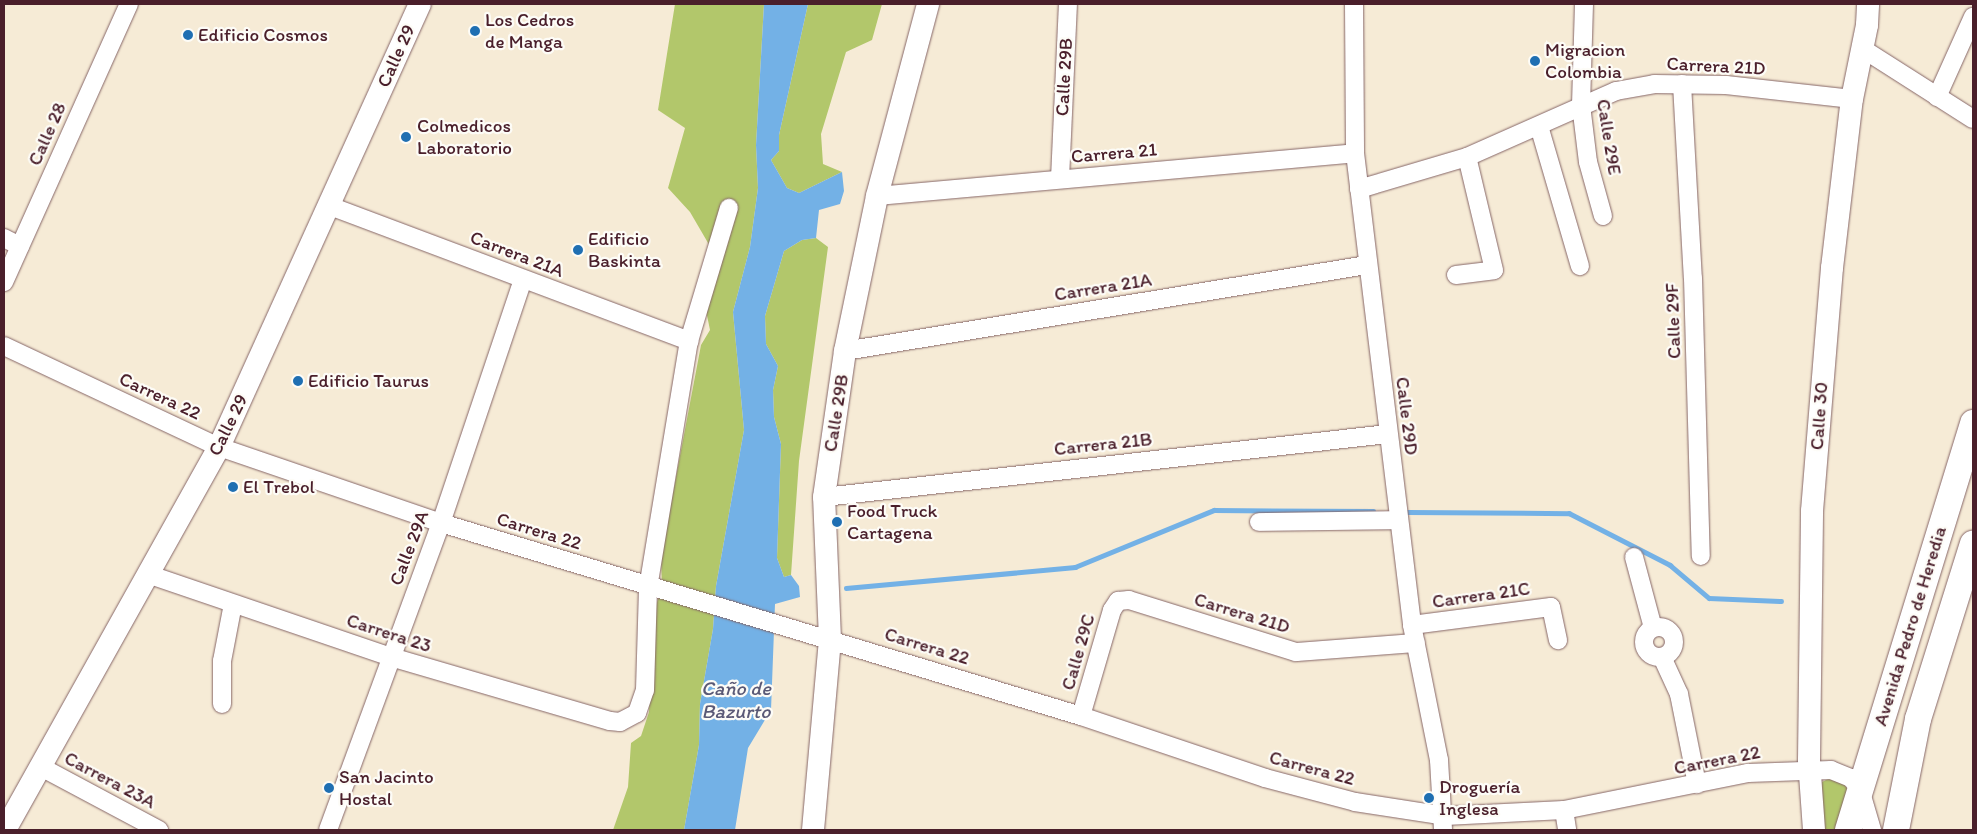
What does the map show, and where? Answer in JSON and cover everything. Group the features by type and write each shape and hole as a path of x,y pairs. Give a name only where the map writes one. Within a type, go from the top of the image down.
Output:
{"highway":[{"name":"Avenida Pedro de Heredia","path":"1848,830 1973,422"},
{"name":"Avenida Pedro de Heredia","path":"1896,830 1918,719 1973,543"}],"main road":[{"name":"Calle 29","path":"9,829 147,574 219,447 330,206 420,4"},
{"name":"Calle 29B","path":"813,830 830,638 824,497 846,351 877,196 928,4"},
{"name":"Calle 30","path":"1814,830 1809,769 1812,511 1832,268 1852,100 1863,49 1868,4"}],"street":[{"name":"Calle 28","path":"4,282 129,4"},
{"name":"Calle 29B","path":"1060,180 1068,4"},
{"name":"Calle 29D","path":"1354,4 1355,153 1367,265 1412,625 1439,760 1444,823"},
{"name":"Calle 29E","path":"1584,4 1581,105 1588,162 1603,216"},
{"path":"1938,96 1973,18"},
{"path":"1863,49 1973,120"},
{"name":"Carrera 21D","path":"1581,105 1616,91 1654,84 1682,84 1852,100"},
{"name":"Calle 29F","path":"1682,84 1693,278 1701,556"},
{"path":"1359,189 1467,157 1540,126 1581,105"},
{"path":"1540,126 1580,266"},
{"name":"Carrera 21","path":"877,196 1355,153"},
{"path":"1456,275 1494,270 1467,157"},
{"name":"Carrera 21A","path":"330,206 689,341"},
{"path":"655,589 689,341 729,208"},
{"path":"4,238 20,246"},
{"name":"Carrera 21A","path":"846,351 1367,265"},
{"name":"Calle 29A","path":"328,830 441,523 523,279"},
{"name":"Carrera 22","path":"4,346 219,447 441,523 655,589 830,638 1081,716 1265,778 1355,802 1444,823 1564,810 1748,773 1809,769 1836,771 1851,778 1860,790"},
{"name":"Carrera 21B","path":"824,497 1388,434"},
{"path":"1259,522 1399,520"},
{"path":"1634,557 1653,628 1644,639 1645,646 1648,652 1662,657 1679,694 1697,784"},
{"name":"Carrera 23","path":"147,574 391,657 620,722 637,713 645,690 655,589"},
{"name":"Carrera 21D","path":"1118,601 1129,600 1296,652 1416,643"},
{"name":"Calle 29C","path":"1081,716 1112,610 1118,601"},
{"path":"222,704 222,661 233,604"},
{"name":"Carrera 21C","path":"1412,625 1551,607 1558,640"},
{"name":"Carrera 23A","path":"42,767 159,830"},
{"path":"1860,790 1872,830"},
{"path":"1564,810 1567,830"}],"green space":[{"path":"675,4 764,4 756,145 758,188 750,247 733,312 744,430 716,586 713,629 700,704 699,745 684,830 613,830 628,787 631,743 641,736 649,712 653,614 662,587 661,556 701,345 710,330 702,291 711,248 690,212 668,188 685,128 658,110"},
{"path":"808,4 882,4 872,40 846,52 821,134 823,164 842,172 799,193 787,188 771,160 779,151 779,135"},
{"path":"816,238 828,247 799,461 791,575 784,577 777,558 781,444 774,417 773,390 778,366 766,344 765,316 784,251 802,240"},
{"path":"1828,779 1843,783 1852,795 1842,830 1821,830 1822,782"}],"water":[{"name":"Caño de Bazurto","path":"764,4 808,4 779,135 779,151 771,160 787,188 799,193 842,172 844,191 840,204 819,210 816,238 802,240 784,251 765,316 766,344 778,366 773,390 774,417 781,444 777,558 784,577 791,575 799,586 800,597 775,604 771,710 748,748 735,830 684,830 699,745 700,704 713,629 716,586 744,430 733,312 750,247 758,188 756,145"}],"waterway":[{"path":"846,588 1075,567 1214,510 1373,511"},
{"path":"1407,512 1569,513 1670,565 1709,598 1781,601"}],"place":[{"name":"Los Cedros de Manga","path":"475,31"},
{"name":"Edificio Cosmos","path":"188,35"},
{"name":"Migracion Colombia","path":"1535,61"},
{"name":"Colmedicos Laboratorio","path":"406,137"},
{"name":"Edificio Baskinta","path":"578,250"},
{"name":"Edificio Taurus","path":"298,381"},
{"name":"El Trebol","path":"233,487"},
{"name":"Food Truck Cartagena","path":"837,522"},
{"name":"San Jacinto Hostal","path":"329,788"},
{"name":"Droguería Inglesa","path":"1429,798"}]}
